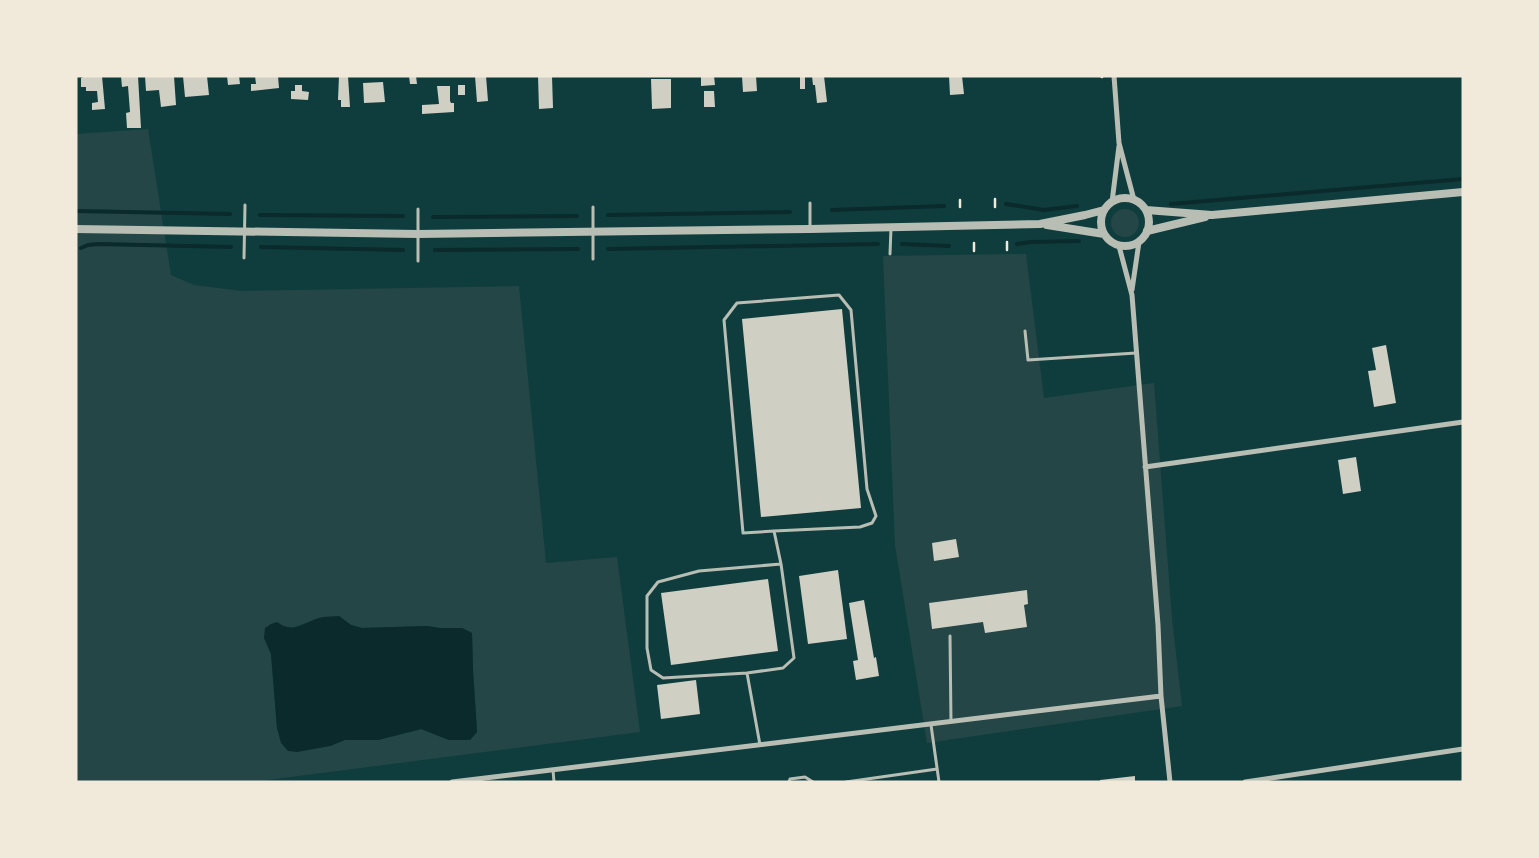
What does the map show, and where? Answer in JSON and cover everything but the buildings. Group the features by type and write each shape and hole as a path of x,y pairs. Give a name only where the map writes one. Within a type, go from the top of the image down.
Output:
{"street":[{"path":"1114,76 1120,143 1134,200"},
{"path":"1112,202 1120,143"},
{"path":"1147,231 1212,215 1463,192"},
{"path":"1040,224 1104,210 1112,202 1119,199 1127,198 1141,204 1146,210 1149,224 1147,231 1139,242 1132,296"},
{"path":"1104,210 1101,222 1104,234 1108,239 1119,246 1139,242"},
{"path":"1146,210 1212,215"},
{"path":"76,229 418,234 1040,224 1104,234"},
{"path":"1119,246 1132,296 1158,626 1161,696 1170,782"},
{"path":"1145,467 1463,422"},
{"path":"452,782 1161,696"},
{"path":"1245,782 1463,749"}],"lane":[{"path":"810,203 810,229"},
{"path":"244,258 245,206"},
{"path":"592,207 593,259"},
{"path":"418,208 418,261"},
{"path":"890,254 891,227"},
{"path":"839,295 851,310 867,489 876,516 872,523 860,526 774,531 743,533 724,320 737,303 839,295"},
{"path":"1025,331 1028,360 1136,353"},
{"path":"774,531 781,564 794,658 783,668 748,673 663,678 652,670 647,648 647,596 658,582 699,571 781,564"},
{"path":"950,636 952,722"},
{"path":"748,673 760,745"},
{"path":"931,725 939,782"},
{"path":"846,782 937,769"},
{"path":"553,770 554,782"},
{"path":"789,782 790,778 804,777 813,782"}],"path":[{"path":"995,199 995,207"},
{"path":"960,200 960,207"},
{"path":"974,242 974,251"},
{"path":"1007,242 1007,250"}],"shaded area":[{"path":"148,129 171,275 194,285 242,291 519,286 546,563 617,557 640,732 252,782 76,782 76,134","holes":["339,616 351,625 362,628 427,626 462,628 472,633 477,732 470,740 449,740 422,729 378,740 345,740 330,746 277,728 271,654 284,627 292,628 320,618"]},
{"path":"1125,209 1135,213 1139,223 1135,233 1125,237 1115,233 1111,223 1115,213"},
{"path":"1026,254 1044,398 1154,383 1172,618 1182,706 927,743 895,545 883,256"},
{"path":"339,616 351,625 362,628 427,626 462,628 472,633 477,732 470,740 449,740 421,729 378,740 345,740 330,746 297,752 288,751 281,743 277,728 271,654 264,638 265,628 277,622 293,627 321,617"}],"waterway":[{"path":"1171,204 1463,179"},
{"path":"1006,204 1044,210 1077,206"},
{"path":"832,210 944,206"},
{"path":"76,211 230,214"},
{"path":"608,215 790,212"},
{"path":"260,215 403,216"},
{"path":"433,217 577,216"},
{"path":"1017,244 1079,241"},
{"path":"81,248 99,244 231,247"},
{"path":"608,249 878,244"},
{"path":"902,244 949,246"},
{"path":"261,247 403,250"},
{"path":"435,250 578,249"}]}
